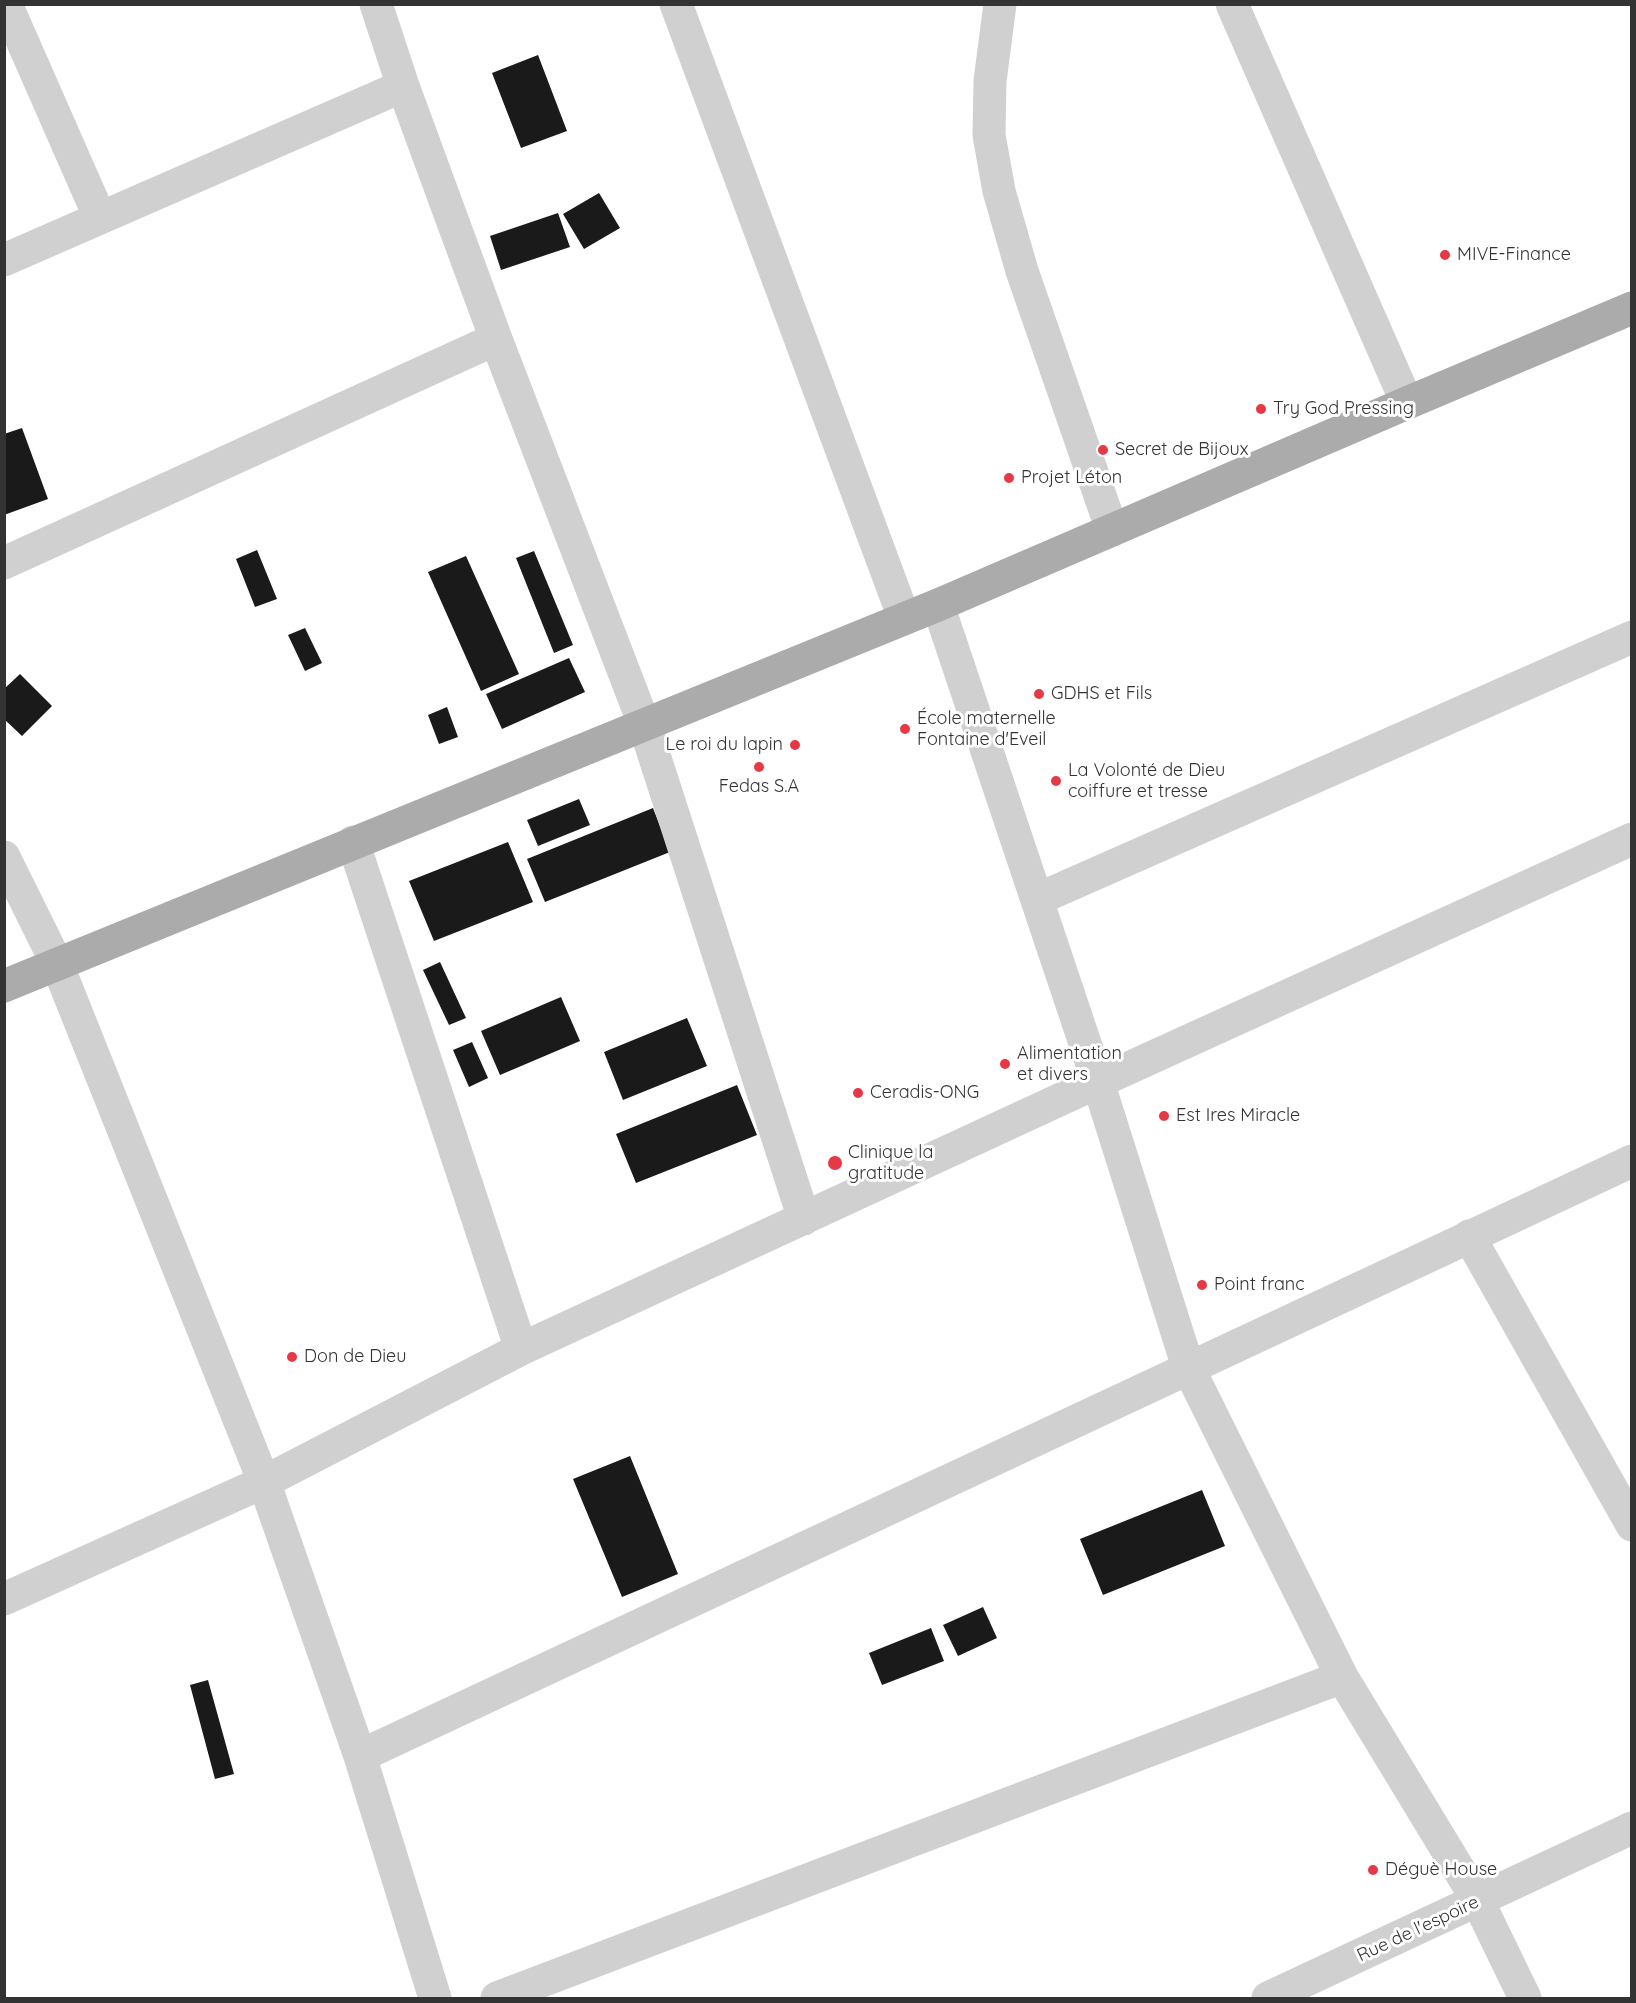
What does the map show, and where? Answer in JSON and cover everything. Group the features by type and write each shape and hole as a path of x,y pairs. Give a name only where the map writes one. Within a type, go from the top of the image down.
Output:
{"main road":[{"path":"4,986 938,605 1632,308"}],"street":[{"path":"6,4 100,218"},
{"path":"376,4 403,86 496,339 644,723 804,1219"},
{"path":"676,4 904,618"},
{"path":"1000,4 990,81 989,135 999,191 1022,271 1112,530"},
{"path":"1232,4 1407,403"},
{"path":"4,260 403,86"},
{"path":"4,563 496,339"},
{"path":"938,605 1038,899 1188,1367 1342,1677 1478,1901 1525,1998"},
{"path":"1038,899 1632,637"},
{"path":"4,1599 264,1482 521,1349 1098,1082 1632,839"},
{"path":"353,842 521,1349"},
{"path":"4,857 57,964 264,1482 360,1756 435,1998"},
{"path":"360,1756 1632,1161"},
{"path":"1469,1236 1632,1525"},
{"path":"497,1998 1342,1677"},
{"name":"Rue de l'espoire","path":"1268,1998 1632,1828"}],"building":[{"path":"538,55 567,131 521,148 492,73"},
{"path":"599,193 620,228 584,249 563,214"},
{"path":"558,213 570,247 501,270 490,236"},
{"path":"22,428 48,499 4,515 4,434"},
{"path":"257,550 277,599 255,607 236,559"},
{"path":"534,551 573,645 554,653 516,558"},
{"path":"466,556 519,674 481,691 428,572"},
{"path":"305,628 322,663 305,671 288,635"},
{"path":"569,658 585,692 502,729 486,694"},
{"path":"20,674 52,706 22,736 4,719 4,689"},
{"path":"447,707 458,737 439,744 428,715"},
{"path":"579,799 590,825 538,846 527,820"},
{"path":"653,808 670,852 545,902 527,859"},
{"path":"508,842 533,902 434,941 409,881"},
{"path":"440,962 466,1018 449,1025 423,970"},
{"path":"561,997 580,1041 500,1075 481,1031"},
{"path":"687,1018 707,1066 623,1100 604,1052"},
{"path":"472,1042 488,1078 469,1087 453,1050"},
{"path":"737,1085 757,1135 636,1183 616,1134"},
{"path":"630,1456 678,1574 622,1597 573,1479"},
{"path":"1202,1490 1225,1546 1103,1595 1080,1539"},
{"path":"983,1607 997,1638 958,1656 943,1625"},
{"path":"931,1628 944,1661 882,1685 869,1653"},
{"path":"208,1680 234,1774 215,1779 190,1685"}],"place":[{"name":"MIVE-Finance","path":"1445,255"},
{"name":"Try God Pressing","path":"1261,409"},
{"name":"Secret de Bijoux","path":"1103,450"},
{"name":"Projet Léton","path":"1009,478"},
{"name":"GDHS et Fils","path":"1039,694"},
{"name":"École maternelle Fontaine d'Eveil","path":"905,729"},
{"name":"Le roi du lapin","path":"795,745"},
{"name":"Fedas S.A","path":"759,767"},
{"name":"La Volonté de Dieu coiffure et tresse","path":"1056,781"},
{"name":"Alimentation et divers","path":"1005,1064"},
{"name":"Ceradis-ONG","path":"858,1093"},
{"name":"Est Ires Miracle","path":"1164,1116"},
{"name":"Clinique la gratitude","path":"835,1163"},
{"name":"Point franc","path":"1202,1285"},
{"name":"Don de Dieu","path":"292,1357"},
{"name":"Déguè House","path":"1373,1870"}]}
